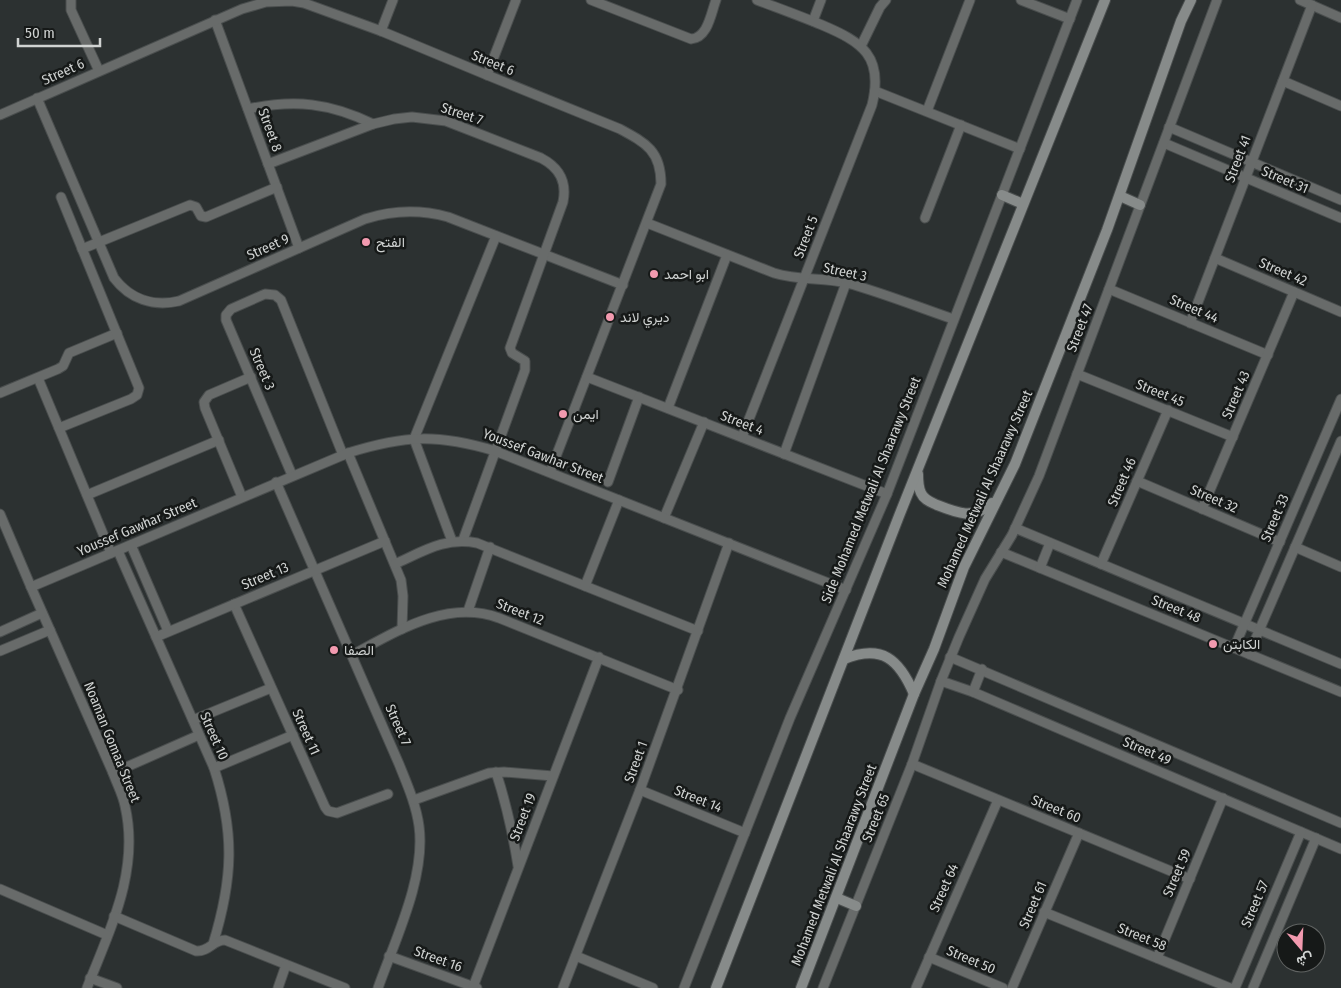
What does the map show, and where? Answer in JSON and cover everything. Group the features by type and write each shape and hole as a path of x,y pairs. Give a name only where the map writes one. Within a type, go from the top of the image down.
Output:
{"street":[{"path":"71,0 71,10 99,71"},
{"path":"381,30 393,0"},
{"path":"487,75 516,0"},
{"path":"591,0 691,39 698,38 704,32 716,0"},
{"path":"757,0 846,35 861,46 880,6 886,0"},
{"path":"783,10 787,0"},
{"path":"813,21 822,0"},
{"path":"927,111 970,0"},
{"path":"1021,0 1070,19"},
{"name":"Side Mohamed Metwali Al Shaarawy Street","path":"684,988 790,718 887,494 1077,0"},
{"path":"716,988 918,470 1105,0"},
{"name":"Mohamed Metwali Al Shaarawy Street","path":"801,988 914,694 934,649 964,567 1015,464 1120,196 1181,22 1192,0"},
{"name":"Street 47","path":"950,657 985,579 1015,528 1039,476 1217,0"},
{"path":"1300,0 1341,18"},
{"name":"Street 6","path":"0,115 215,20 240,4 292,1 304,3 381,30 620,129 649,147 657,158 660,170 660,184 647,223 550,472"},
{"name":"Street 41","path":"1190,323 1312,5"},
{"name":"Street 8","path":"215,20 299,248"},
{"name":"Street 5","path":"742,437 876,91 873,66 861,46"},
{"path":"1283,81 1341,106"},
{"path":"876,91 1020,149"},
{"name":"Street 9","path":"37,98 114,278 119,285 142,300 161,304 179,301 372,217 406,211 427,212 448,217 623,285"},
{"path":"248,109 276,104 312,104 347,113 373,124"},
{"name":"Street 7","path":"268,164 373,124 412,117 446,121 551,163 561,176 565,192 511,345 512,353 522,358 526,367 495,451"},
{"path":"925,218 961,125"},
{"name":"Street 31","path":"1170,127 1341,200"},
{"name":"Street 31","path":"1164,143 1341,218"},
{"path":"82,249 190,205 196,207 201,216 206,217 277,187"},
{"path":"1002,195 1023,204"},
{"path":"1120,196 1140,205"},
{"path":"59,428 131,399 137,395 139,385 61,197"},
{"name":"Street 3","path":"647,223 774,273 804,279 846,283 953,319"},
{"path":"452,541 414,438 496,236"},
{"path":"668,408 727,255"},
{"name":"Street 42","path":"1215,258 1341,312"},
{"path":"784,454 846,283"},
{"name":"Street 44","path":"1109,289 1268,355"},
{"name":"Street 43","path":"1202,509 1294,292"},
{"name":"Street 3","path":"292,475 226,320 226,315 231,309 265,294 276,295 280,300 346,454"},
{"path":"0,393 60,368 64,364 67,355 118,333"},
{"name":"Street 45","path":"1077,374 1233,437"},
{"path":"242,497 205,408 205,399 209,395 251,377"},
{"name":"Street 4","path":"587,377 887,494"},
{"name":"Street 10","path":"38,378 87,495 156,636 214,768 228,824 229,862 225,900 213,944"},
{"path":"608,482 639,397"},
{"name":"Street 33","path":"1234,648 1341,399"},
{"name":"Street 46","path":"1101,564 1168,410"},
{"path":"664,518 704,422"},
{"name":"Youssef Gawhar Street","path":"31,587 292,475 346,454 391,441 432,438 468,443 495,451 846,590"},
{"path":"87,495 218,440"},
{"path":"1249,654 1341,442"},
{"path":"463,540 495,451"},
{"path":"346,454 395,564 403,596 404,613 402,629"},
{"path":"918,470 919,487 925,499 951,511 962,514 984,511 998,499"},
{"name":"Street 32","path":"1137,481 1280,542"},
{"name":"Street 7","path":"276,482 414,800 419,826 420,851 417,877 378,988"},
{"path":"585,586 619,500"},
{"name":"Noaman Gomaa Street","path":"0,514 113,773 125,805 130,835 129,866 122,896 86,988"},
{"name":"Street 48","path":"1015,528 1341,664"},
{"path":"395,564 442,543 463,540 490,547 698,631"},
{"name":"Street 13","path":"156,636 385,541"},
{"name":"Street 1","path":"563,988 678,690 729,543"},
{"path":"1040,568 1050,543"},
{"path":"131,545 168,632"},
{"path":"468,611 490,547"},
{"path":"1295,547 1341,567"},
{"name":"Street 48","path":"1001,552 1341,692"},
{"name":"Street 11","path":"234,604 325,808 328,811 337,813 388,794"},
{"name":"Street 12","path":"352,655 402,629 446,613 480,612 599,657 678,690"},
{"path":"0,632 42,613"},
{"path":"0,651 50,630"},
{"path":"844,659 858,653 873,653 887,657 899,666 908,678 914,694"},
{"name":"Street 19","path":"475,987 599,657"},
{"name":"Street 49","path":"950,657 1341,823"},
{"name":"Street 65","path":"823,988 912,764 950,657"},
{"path":"973,692 982,670"},
{"name":"Street 49","path":"941,681 973,692 1341,849"},
{"path":"193,720 271,688"},
{"path":"214,768 293,735"},
{"path":"113,773 199,736"},
{"name":"Street 60","path":"912,764 1190,879"},
{"path":"496,772 508,812 518,869"},
{"path":"414,800 482,775 496,772 553,776"},
{"name":"Street 14","path":"640,790 745,833"},
{"name":"Street 59","path":"1157,958 1223,798"},
{"name":"Street 64","path":"916,988 998,800"},
{"name":"Street 57","path":"1235,988 1301,832"},
{"name":"Street 61","path":"1012,988 1079,833"},
{"path":"1253,988 1316,838"},
{"path":"0,889 107,935"},
{"path":"837,898 856,906"},
{"name":"Street 58","path":"1044,912 1230,988"},
{"path":"114,916 196,951 206,950 213,944 225,940 345,988"},
{"name":"Street 16","path":"389,956 475,987"},
{"path":"576,956 653,988"},
{"name":"Street 50","path":"929,957 1003,988"},
{"path":"278,988 286,965"},
{"path":"90,978 117,988"}],"place":[{"name":"الفتح","path":"366,242"},
{"name":"ابو احمد","path":"654,274"},
{"name":"ديري لاند","path":"610,317"},
{"name":"ايمن","path":"563,414"},
{"name":"الكابتن","path":"1213,644"},
{"name":"الصفا","path":"334,650"}]}
